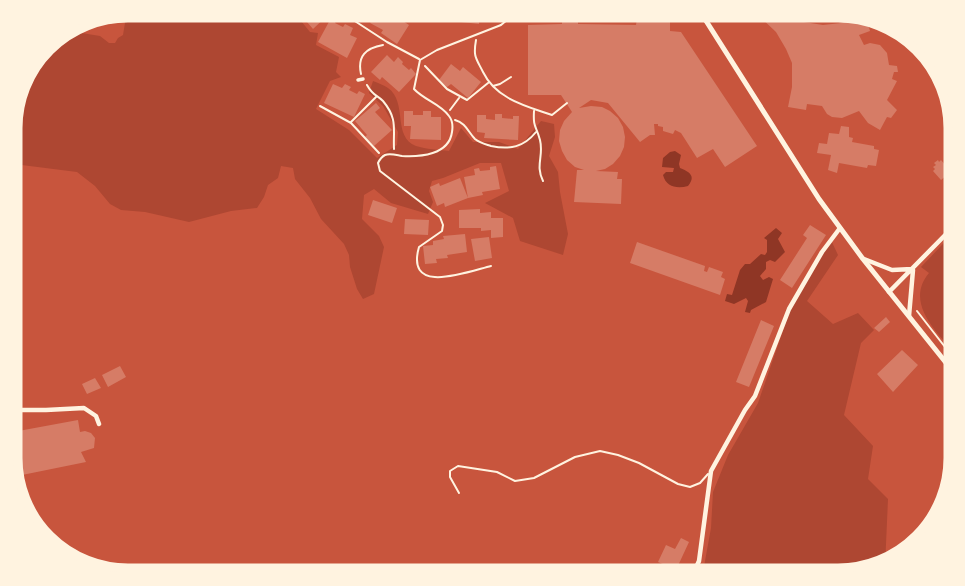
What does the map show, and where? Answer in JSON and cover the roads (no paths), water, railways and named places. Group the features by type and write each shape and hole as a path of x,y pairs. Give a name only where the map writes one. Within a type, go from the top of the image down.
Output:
{"street":[{"path":"704,17 839,228 947,363"},
{"path":"696,568 712,471 755,396 789,309 839,228"},
{"path":"889,292 945,236"},
{"path":"863,259 892,270 913,269"},
{"path":"909,316 913,269"},
{"path":"17,410 84,408 96,416 99,424"}],"lane":[{"path":"349,17 420,60"},
{"path":"491,266 443,278 423,274 416,257 419,247 442,231 443,225 440,218 380,172 378,163 382,156 388,154 424,155 448,144 452,120 448,113 414,89 420,60 437,50 477,36 510,17"},
{"path":"385,150 388,154"},
{"path":"459,493 450,477 450,471 458,466 496,472 515,481 534,478 575,457 600,451 618,454 639,463 678,485 690,487 700,483 712,471"}]}
